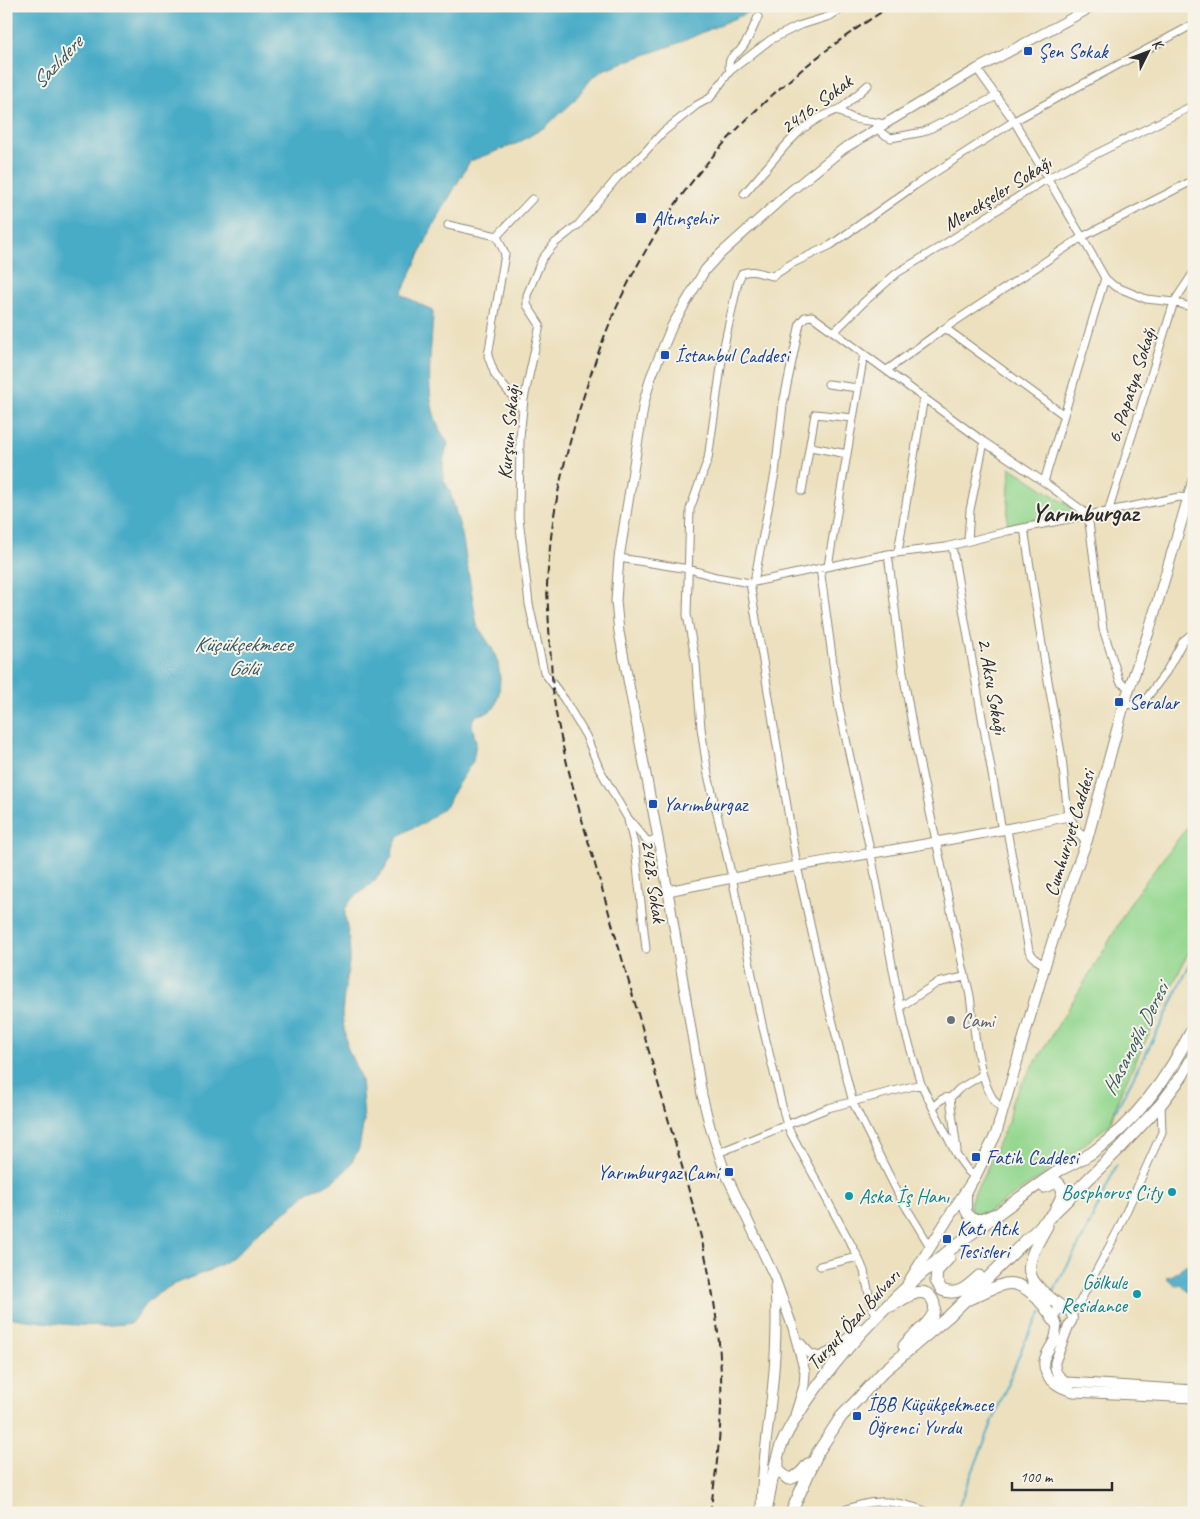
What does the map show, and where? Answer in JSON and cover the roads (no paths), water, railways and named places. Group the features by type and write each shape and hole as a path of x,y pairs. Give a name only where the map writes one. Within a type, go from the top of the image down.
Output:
{"main road":[{"name":"Cumhuriyet Caddesi","path":"906,1286 957,1204 966,1193 996,1134 1045,965 1087,840 1124,704 1148,634 1194,479"},
{"name":"Turgut Özal Bulvarı","path":"766,1513 771,1481 781,1447 801,1408 832,1367 877,1314 923,1271 982,1225 1060,1171 1092,1152 1134,1114 1170,1070 1194,1026"},
{"path":"884,1371 949,1316 1122,1146 1161,1104 1182,1076 1194,1055"},
{"path":"966,1193 964,1206 967,1215 971,1219 982,1220 1006,1209 1053,1182 1058,1182 1063,1187 1063,1192 1052,1216 1029,1261 1033,1283 1036,1287 1067,1311"},
{"path":"982,1225 937,1271 936,1281 942,1290 954,1293 960,1291 1005,1253 1034,1232"},
{"path":"962,1302 998,1286 1020,1285 1047,1309 1056,1324"},
{"path":"781,1447 778,1470 788,1479 795,1478 818,1452 841,1417 884,1371 906,1343 930,1319 935,1308 931,1298 927,1294 920,1292 877,1314"},
{"path":"791,1513 818,1452"}],"street":[{"name":"Kurşun Sokağı","path":"658,840 647,841 627,817 599,768 586,736 564,699 544,672 529,604 519,518 520,438 523,410 540,325 527,305 527,295 542,259 555,243 578,225 617,178 663,132 697,105 710,98 730,72 770,40 798,26 830,16 845,6"},
{"path":"792,1425 804,1386 805,1372 793,1328 774,1276 732,1188 718,1153 702,1095 668,891 617,614 619,558 644,402 651,377 672,326 705,270 787,194 842,149 977,69 1094,6"},
{"name":"Kurşun Sokağı","path":"730,72 729,61 732,55 740,51 747,41 758,16"},
{"path":"793,1328 805,1350 819,1357 832,1351 877,1314 872,1308 864,1271 858,1257 787,1126 762,1024 732,877 708,775 701,728 696,663 687,615 690,509 708,459 724,346 738,282 742,272 751,270 773,276 791,264 831,245 914,186 1014,121 1194,24"},
{"path":"977,69 1014,121 1105,278 1114,286 1146,299 1174,302 1194,308"},
{"name":"2416. Sokak","path":"744,194 802,129 819,118 839,110 868,85"},
{"path":"839,110 852,120 876,122 883,134 891,138 923,132 997,96"},
{"name":"Menekşeler Sokağı","path":"834,332 897,273 1048,178 1194,105"},
{"path":"887,370 945,328 1082,236 1194,180"},
{"path":"498,236 532,199"},
{"path":"448,224 498,236"},
{"path":"498,236 505,254 488,356 495,375 523,410"},
{"name":"6. Papatya Sokağı","path":"1108,512 1174,302 1194,272"},
{"path":"1044,482 1105,278"},
{"path":"931,1248 900,1197 853,1103 797,866 752,583 775,473 786,384 800,323 805,317 812,316 984,442 1044,482 1088,515 1103,629 1119,679 1121,683 1130,688"},
{"path":"945,328 1064,415"},
{"path":"864,354 847,454 824,567 838,706 871,854 904,1027 921,1084 957,1156 975,1177"},
{"path":"828,384 858,388"},
{"path":"898,552 924,397"},
{"path":"802,491 815,414 853,418"},
{"path":"968,541 970,510 984,442"},
{"path":"810,447 847,454"},
{"path":"619,558 689,569 716,577 752,583 898,552 952,546 1024,528 1178,497 1187,498"},
{"path":"1024,528 1062,758 1068,816 1078,833 1087,840"},
{"name":"2. Aksu Sokağı","path":"952,546 1005,831 1030,951 1036,960 1045,965"},
{"path":"888,554 902,672 964,977 969,993 982,1075 996,1104 1003,1109"},
{"path":"1124,704 1136,705 1146,699 1166,672 1183,641 1194,632"},
{"path":"668,891 732,877 1005,831 1068,816"},
{"name":"2428. Sokak","path":"627,817 635,848 646,949"},
{"path":"900,1007 937,983 964,977"},
{"path":"933,1108 940,1100 947,1097 950,1098 959,1089 982,1075"},
{"path":"718,1153 828,1108 921,1084"},
{"path":"950,1098 957,1156"},
{"path":"1161,1104 1162,1132 1118,1230 1076,1309 1058,1310 1054,1314 1056,1324 1054,1339 1044,1360 1044,1367 1054,1384 1074,1392 1194,1398"},
{"path":"820,1266 858,1257"},
{"path":"761,1513 763,1462 774,1365 776,1310 774,1276"},
{"path":"1067,1311 1072,1318 1054,1362 1057,1374 1067,1382 1194,1390"},
{"path":"1056,1324 1063,1327 1069,1325"},
{"path":"796,1513 804,1483"},
{"path":"838,1513 852,1506 879,1502 908,1504 925,1511"}],"water":[{"name":"Küçükçekmece Gölü","path":"6,6 757,6 751,11 681,42 605,69 592,78 572,103 545,127 518,143 470,161 433,226 401,294 433,311 430,362 431,396 439,429 448,443 443,462 443,478 450,492 462,534 477,625 492,648 498,663 499,693 495,707 487,713 477,715 473,719 472,724 476,743 473,761 454,790 448,804 423,824 399,836 393,847 392,856 383,871 372,883 351,900 345,909 350,956 342,1015 347,1047 361,1079 364,1120 359,1148 349,1167 324,1186 309,1191 290,1208 262,1228 241,1250 225,1262 208,1271 174,1284 159,1293 143,1307 131,1323 115,1325 68,1325 6,1317"},
{"path":"1190,1263 1194,1271 1194,1297 1180,1284 1176,1286 1166,1277 1173,1275"}],"waterway":[{"name":"Hasanoğlu Deresi","path":"1116,1110 1167,1013 1194,955"},
{"name":"Hasanoğlu Deresi","path":"1052,1293 1086,1232 1116,1166"},
{"name":"Hasanoğlu Deresi","path":"956,1513 1024,1343 1042,1312"}],"railway":[{"path":"710,1513 721,1415 720,1356 713,1298 702,1241 687,1185 566,762 556,713 550,647 547,589 553,523 561,477 595,362 618,305 644,253 676,204 711,158 750,116 794,76 841,40 891,6"}],"place":[{"name":"Şen Sokak","path":"1028,51"},
{"name":"Altınşehir","path":"641,218"},
{"name":"İstanbul Caddesi","path":"665,355"},
{"name":"Seralar","path":"1119,702"},
{"name":"Yarımburgaz","path":"653,804"},
{"name":"Cami","path":"951,1020"},
{"name":"Fatih Caddesi","path":"976,1157"},
{"name":"Yarımburgaz Cami","path":"729,1172"},
{"name":"Bosphorus City","path":"1172,1192"},
{"name":"Aska İş Hanı","path":"849,1196"},
{"name":"Katı Atık Tesisleri","path":"947,1239"},
{"name":"Gölkule Residance","path":"1137,1294"},
{"name":"İBB Küçükçekmece Öğrenci Yurdu","path":"857,1416"}],"district":[{"name":"Yarımburgaz","path":"1085,512"}],"water label":[{"name":"Sazlıdere","path":"57,62"}]}
